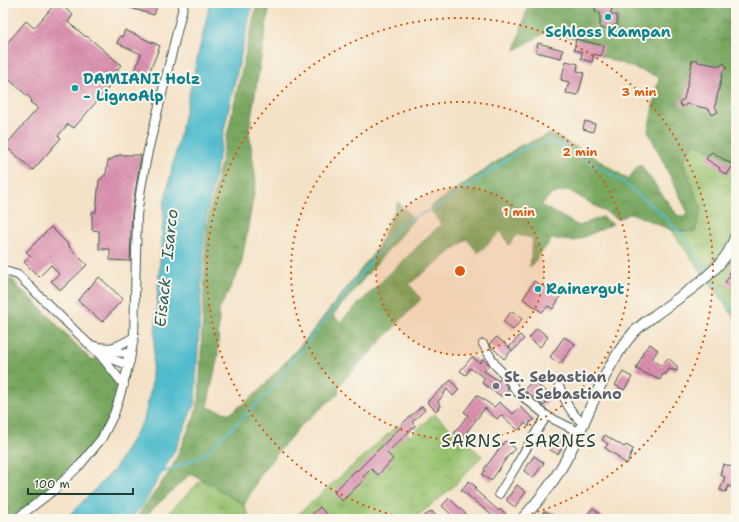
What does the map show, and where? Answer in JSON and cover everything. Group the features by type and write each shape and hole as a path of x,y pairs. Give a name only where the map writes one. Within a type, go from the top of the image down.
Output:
{"street":[{"path":"16,519 54,490 80,465 102,438 114,414 124,385 134,337 137,215 141,188 148,151 184,3"},
{"path":"522,519 554,481 565,463 611,366 623,346 635,331 669,304 690,291 716,268 726,256 736,235"},
{"path":"3,274 8,272 18,275 91,345 102,352 124,385"},
{"path":"102,352 134,337"},
{"path":"483,344 496,366 509,379 516,391 547,416 581,427"},
{"path":"102,352 126,353 130,360"},
{"path":"559,386 566,405 581,427"},
{"path":"499,494 547,416"}],"green space":[{"path":"257,3 270,3 249,131 256,182 241,266 219,310 218,355 207,407 230,414 257,393 307,338 378,248 398,202 414,219 333,315 340,322 441,224 429,208 521,145 551,134 586,152 628,179 640,164 678,216 689,215 648,131 659,77 601,56 603,46 548,31 515,50 529,3 736,3 736,161 694,143 683,162 701,209 695,232 671,230 631,213 618,219 568,190 552,194 541,205 579,226 602,217 613,224 575,241 552,239 530,267 533,238 517,235 509,245 501,231 478,253 467,239 409,284 421,299 340,384 338,394 298,428 262,472 244,505 191,473 142,519 135,519 171,470 194,417 199,400 207,224"},
{"path":"694,143 736,161 736,320 671,230 695,232 700,209 683,162"},
{"path":"12,279 19,288 33,300 92,361 95,358 111,371 117,379 119,388 115,406 110,416 83,456 61,478 21,511 14,516 3,519 3,280"},
{"path":"434,414 482,456 453,487 414,519 293,519 398,425 410,436"},
{"path":"202,479 244,505 250,519 162,519"}],"water":[{"name":"Eisack - Isarco","path":"210,3 253,3 229,107 205,224 195,402 176,448 142,507 129,519 65,519 114,470 144,419 151,389 164,204"}],"building":[{"path":"56,3 59,3 73,15 68,22 121,65 116,71 120,74 74,128 68,124 58,136 61,138 33,170 5,146 38,108 30,102 32,100 3,74 3,60 5,57 3,55 3,48 26,21 34,28"},
{"path":"120,3 158,3 154,15 120,5"},
{"name":"Schloss Kampan","path":"612,3 611,15 617,15 617,25 614,25 614,29 600,28 600,12 595,12 595,4"},
{"path":"125,30 160,46 147,78 134,73 141,54 117,43"},
{"path":"576,39 604,46 601,56 594,54 592,62 581,59 582,52 574,50"},
{"path":"538,43 563,50 561,58 536,52"},
{"path":"696,59 698,62 720,66 724,63 727,68 723,71 715,106 718,112 712,115 709,109 687,104 682,107 679,102 684,99 692,64 691,62"},
{"path":"566,61 578,64 577,71 584,73 578,95 566,93 569,82 561,80"},
{"path":"585,121 595,124 593,132 583,129"},
{"path":"712,152 733,165 727,175 719,170 720,168 706,159"},
{"path":"119,155 141,155 132,212 130,261 110,260 110,249 99,249 99,231 92,230 92,212 96,212 99,180 106,174 108,161"},
{"path":"51,227 87,265 61,290 51,281 59,274 51,265 39,277 24,262 31,256 26,252"},
{"path":"736,258 736,273 733,288 725,282 731,275 729,273"},
{"path":"99,277 123,299 102,322 78,300"},
{"name":"Rainergut","path":"534,281 560,297 553,309 548,306 542,312 523,299"},
{"path":"512,311 522,319 513,330 503,321"},
{"path":"537,328 548,337 540,347 529,338"},
{"path":"520,335 524,339 513,351 509,347"},
{"path":"497,337 512,350 504,359 489,344"},
{"path":"564,337 575,344 560,364 550,357"},
{"path":"650,344 658,350 652,359 661,366 668,358 677,366 677,371 669,369 666,374 663,374 660,380 636,369 643,354 642,353"},
{"path":"472,357 480,363 483,359 489,365 484,371 499,381 501,378 505,382 504,384 507,386 508,391 506,395 501,396 482,383 485,378 470,368 466,375 460,371"},
{"path":"623,372 632,377 624,390 615,385"},
{"path":"451,380 459,390 453,396 447,389 438,402 441,406 436,411 427,402"},
{"path":"532,381 551,395 544,406 524,390"},
{"path":"477,395 494,407 499,402 513,414 520,407 535,420 530,422 529,427 525,423 518,430 501,415 497,419 485,408 462,438 454,433 468,415 464,412"},
{"path":"422,406 425,410 412,422 415,426 387,453 393,459 378,475 371,469 363,477 365,479 342,501 334,492"},
{"path":"557,435 567,440 558,454 550,450"},
{"path":"605,435 624,447 626,445 633,449 627,464 605,448 608,444 602,440"},
{"path":"505,441 515,448 491,481 482,475 485,470 484,469"},
{"path":"534,456 544,463 533,478 524,471"},
{"path":"723,464 736,468 736,479 732,487 728,486 726,492 720,490 725,477 720,475"},
{"path":"469,481 476,487 474,489 499,511 500,509 507,515 503,519 492,519 494,517 461,490"},
{"path":"517,485 526,492 515,507 507,501 507,499"},
{"path":"449,498 468,516 465,519 456,519 442,506"},
{"path":"320,507 327,515 323,519 307,519"},
{"path":"593,508 602,516 599,519 583,519"},
{"path":"432,511 438,519 420,519"},
{"path":"544,511 552,514 550,519 541,519"}],"waterway":[{"path":"159,474 204,455 269,392 400,224 443,204 522,149 551,141 577,154 622,181 660,213 685,238 706,272"},
{"path":"710,277 736,314"}],"place":[{"name":"Schloss Kampan","path":"608,17"},
{"name":"DAMIANI Holz - LignoAlp","path":"75,88"},
{"name":"Rainergut","path":"538,289"},
{"name":"St. Sebastian - S. Sebastiano","path":"496,386"}],"district":[{"name":"SARNS - SARNES","path":"519,441"}]}
